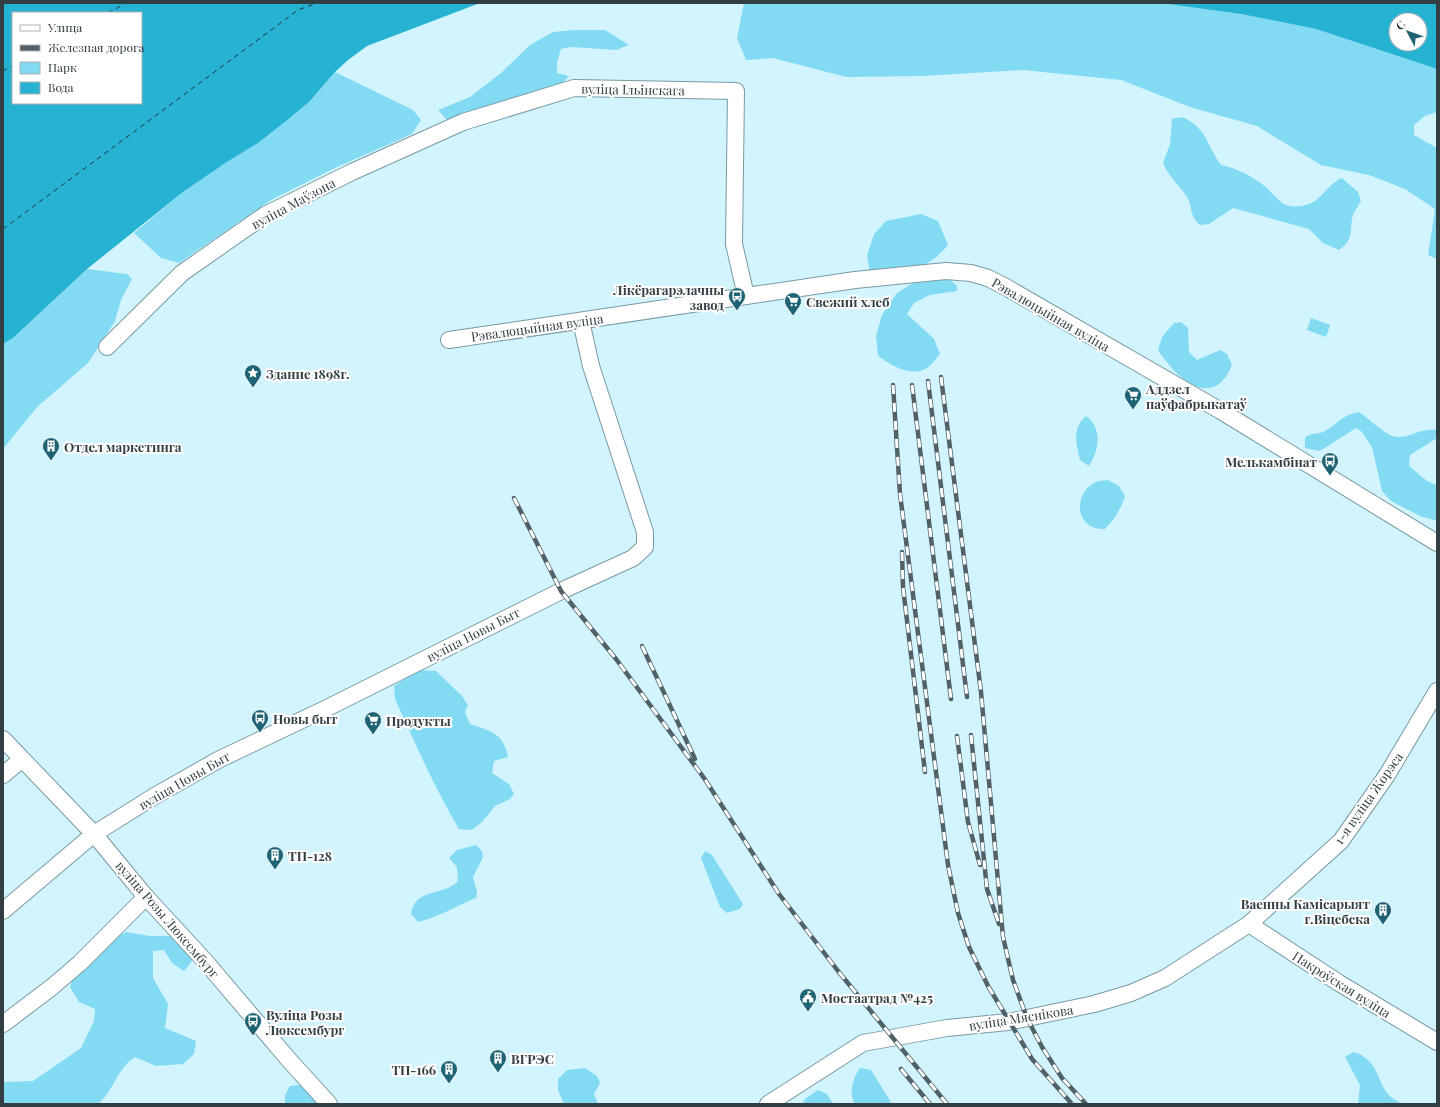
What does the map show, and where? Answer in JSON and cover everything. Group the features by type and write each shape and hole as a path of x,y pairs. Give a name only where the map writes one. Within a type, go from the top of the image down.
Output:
{"street":[{"name":"вуліца Ільінскага","path":"463,122 574,88 736,91 734,244 746,296"},
{"name":"вуліца Маўзона","path":"107,347 182,273 265,215 352,172 463,122"},
{"name":"Рэвалюцыйная вуліца","path":"449,340 855,280 946,271 971,273 988,278 1220,411 1437,543"},
{"name":"вуліца Новы Быт","path":"3,911 94,834 153,797 218,760 328,708 561,590 633,558 645,547 645,532 591,366 581,321"},
{"name":"1-я вуліца Жорэса","path":"1249,924 1341,841 1387,775 1437,691"},
{"name":"вуліца Розы Люксембург","path":"3,739 94,834 146,897 205,961 289,1060 329,1104"},
{"path":"3,776 22,760"},
{"path":"3,1024 52,987 80,963 146,897"},
{"name":"Пакроўская вуліца","path":"1249,924 1339,983 1437,1042"},
{"name":"вуліца Мяснікова","path":"768,1104 863,1043 947,1028 1008,1022 1094,1004 1131,992 1165,978 1249,924"}],"green space":[{"path":"744,3 1160,3 1241,14 1316,29 1437,69 1437,112 1425,116 1414,125 1414,135 1437,148 1437,259 1428,255 1435,209 1405,189 1369,175 1321,165 1257,126 1190,107 1121,80 1023,70 923,76 846,77 773,58 746,60 737,38"},
{"path":"605,30 629,45 616,50 571,47 561,49 557,62 557,73 569,76 561,85 472,114 447,120 438,110 470,97 501,73 530,45 553,32"},
{"path":"335,72 413,110 421,120 412,134 337,167 271,200 179,263 161,258 134,233 183,192 258,143 309,102"},
{"path":"1182,117 1197,126 1221,165 1243,172 1253,178 1285,204 1297,206 1312,203 1332,184 1342,178 1358,192 1361,201 1353,217 1350,236 1347,243 1339,250 1323,243 1309,229 1233,208 1209,224 1200,225 1194,218 1187,197 1168,173 1163,163 1170,144 1172,119"},
{"path":"921,214 938,221 948,245 931,261 922,266 903,271 870,273 867,256 874,234 886,221"},
{"path":"87,269 127,274 132,279 121,300 115,321 88,363 37,407 3,449 3,344 13,338"},
{"path":"949,279 957,286 957,291 930,295 914,303 907,314 934,339 940,354 932,363 921,371 914,372 901,369 878,356 876,336 882,315 897,293 913,283"},
{"path":"1311,318 1330,325 1326,337 1307,330"},
{"path":"1181,322 1188,328 1189,352 1197,360 1220,350 1227,354 1232,365 1224,379 1215,386 1205,388 1195,386 1174,371 1158,350 1162,337 1174,323"},
{"path":"1359,412 1379,428 1396,437 1406,436 1426,430 1437,430 1437,438 1410,455 1409,466 1427,481 1437,485 1437,521 1420,516 1391,501 1382,491 1372,447 1362,432 1356,428 1320,451 1305,448 1305,437 1323,432 1343,418"},
{"path":"1086,416 1095,427 1098,440 1095,454 1089,466 1080,460 1076,442 1077,431"},
{"path":"1108,480 1119,486 1125,496 1119,510 1108,526 1105,529 1095,528 1088,524 1083,518 1080,511 1080,503 1088,488 1096,482"},
{"path":"418,670 436,671 462,696 468,705 465,712 470,724 495,734 506,749 508,757 494,761 492,773 509,784 514,794 510,799 495,806 482,822 472,830 459,829 433,781 395,699 394,686"},
{"path":"476,845 482,851 483,857 473,877 477,892 476,898 426,920 418,922 411,914 414,905 418,900 430,893 452,886 458,881 457,867 449,858 457,850"},
{"path":"705,851 712,855 743,904 740,909 727,913 720,907 701,858"},
{"path":"126,932 150,936 170,936 191,952 192,961 184,971 172,963 164,950 153,951 153,978 168,1004 165,1028 196,1041 194,1054 183,1064 156,1066 135,1057 124,1067 108,1093 98,1104 3,1104 3,1082 33,1081 81,1048 94,1021 95,1009 79,1002 70,987 76,971 107,942"},
{"path":"1353,1052 1361,1055 1370,1062 1375,1068 1388,1094 1403,1104 1358,1104 1360,1085 1345,1057"},
{"path":"585,1068 597,1076 600,1083 594,1094 598,1104 564,1104 558,1090 558,1079 567,1070"},
{"path":"860,1068 871,1070 892,1104 855,1104 852,1095 852,1086 855,1076"},
{"path":"299,1085 320,1104 285,1104 285,1095 290,1086"},
{"path":"818,1090 827,1094 833,1104 802,1104 805,1099"}],"water":[{"path":"3,3 480,3 367,46 335,72 309,102 286,121 258,143 183,192 87,269 13,338 3,344"},
{"path":"1160,3 1437,3 1437,69 1316,29 1241,14"}],"ferry route":[{"path":"110,12 126,3"},
{"path":"3,229 298,10 317,3"},
{"path":"3,71 12,66"}],"railway":[{"path":"941,377 981,692 1003,937 1013,980 1027,1018 1042,1047 1062,1078 1086,1104"},
{"path":"928,381 967,697"},
{"path":"893,385 900,494 948,865 958,913 969,947 988,986 1032,1059 1072,1104"},
{"path":"912,385 951,699"},
{"path":"514,498 561,591 616,659 704,778 779,894 838,971 947,1104"},
{"path":"902,552 903,587 925,772"},
{"path":"642,646 695,759"},
{"path":"971,735 987,889 999,924"},
{"path":"957,736 968,822 980,865"},
{"path":"901,1069 930,1104"}],"place":[{"name":"Лікёрагарэлачны завод","path":"737,311"},
{"name":"Свежий хлеб","path":"793,316"},
{"name":"Здание 1898г.","path":"253,388"},
{"name":"Аддзел паўфабрыкатаў","path":"1133,410"},
{"name":"Отдел маркетинга","path":"51,461"},
{"name":"Мелькамбінат","path":"1330,476"},
{"name":"Новы быт","path":"260,733"},
{"name":"Продукты","path":"373,735"},
{"name":"ТП-128","path":"275,870"},
{"name":"Ваенны Камісарыят г.Віцебска","path":"1383,925"},
{"name":"Мостаатрад №425","path":"808,1012"},
{"name":"Вуліца Розы Люксембург","path":"253,1036"},
{"name":"ВГРЭС","path":"498,1073"},
{"name":"ТП-166","path":"449,1084"}]}
